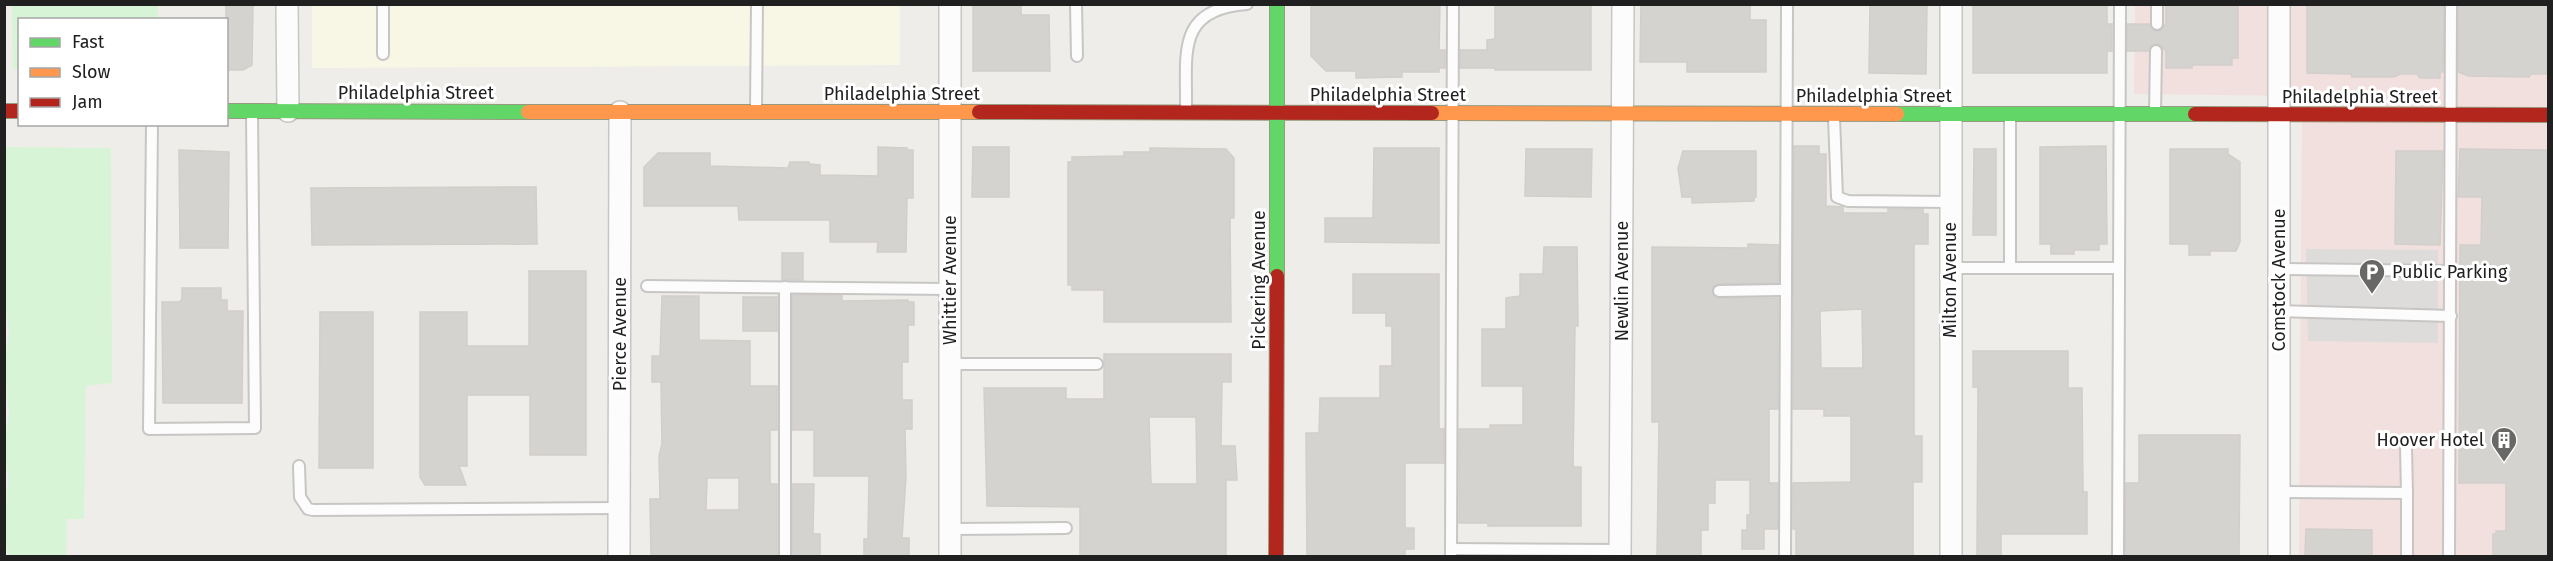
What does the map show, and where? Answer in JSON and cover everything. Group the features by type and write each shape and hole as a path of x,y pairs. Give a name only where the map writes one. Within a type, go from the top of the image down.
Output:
{"street":[{"path":"287,4 288,111"},
{"name":"Whittier Avenue","path":"950,4 951,556"},
{"name":"Pickering Avenue","path":"1276,556 1278,4"},
{"name":"Newlin Avenue","path":"1620,553 1623,4"},
{"name":"Milton Avenue","path":"1951,4 1951,556"},
{"name":"Comstock Avenue","path":"2279,4 2279,556"},
{"name":"Philadelphia Street","path":"228,111 2548,115"},
{"name":"Pierce Avenue","path":"619,556 620,112"}],"lane":[{"path":"383,4 383,54"},
{"path":"756,112 757,4"},
{"path":"1076,4 1077,56"},
{"path":"1186,113 1187,43 1190,32 1208,15 1235,5 1247,4"},
{"path":"1453,4 1451,553 1620,553"},
{"path":"1785,556 1787,4"},
{"path":"2118,556 2120,4"},
{"path":"2157,4 2157,24"},
{"path":"2450,556 2451,4"},
{"path":"2155,114 2156,51"},
{"path":"152,126 149,429 255,428 252,111"},
{"path":"1834,114 1837,197 1848,201 1950,202"},
{"path":"2010,114 2010,268"},
{"path":"1950,268 2119,268"},
{"path":"2279,269 2451,272"},
{"path":"647,286 951,289"},
{"path":"785,287 785,556"},
{"path":"1719,291 1786,290"},
{"path":"2279,311 2451,316"},
{"path":"951,364 1097,364"},
{"path":"2406,447 2407,556"},
{"path":"299,466 300,497 308,509 313,510 619,508"},
{"path":"2279,492 2407,493"},
{"path":"951,529 1066,528"}],"shaded area":[{"path":"312,5 900,5 900,65 312,68"},
{"path":"2135,5 2548,5 2548,556 2299,556 2302,96 2134,94"},
{"name":"Public Parking","path":"2306,249 2438,250 2438,343 2308,341"}],"green space":[{"path":"12,5 158,5 158,18 18,18 18,69 13,69"},
{"path":"5,147 111,148 112,383 86,386 84,519 67,519 66,556 8,556 4,534 8,477 4,439 9,415 4,365 9,329 4,304"}],"building":[{"path":"226,4 253,4 252,65 243,70 229,70 228,67 228,18 226,18"},
{"path":"973,4 1018,4 1021,5 1021,15 1049,15 1050,71 973,71"},
{"path":"1311,4 1440,5 1439,50 1445,50 1445,68 1439,68 1439,72 1402,72 1402,77 1356,78 1356,71 1326,71 1311,56"},
{"path":"1495,4 1591,4 1591,70 1460,68 1460,50 1487,50 1487,40 1495,39"},
{"path":"1641,4 1750,4 1750,20 1766,20 1766,72 1687,72 1687,62 1640,62"},
{"path":"1870,4 1927,4 1926,74 1869,73"},
{"path":"1973,4 2107,4 2107,24 2112,24 2112,51 2107,51 2107,73 1973,73"},
{"path":"2166,4 2238,4 2238,58 2232,58 2232,65 2192,65 2192,68 2166,68 2166,51 2159,44 2152,45 2148,51 2127,51 2127,24 2150,24 2153,30 2160,31 2166,24"},
{"path":"2307,4 2444,4 2443,72 2440,72 2440,78 2420,78 2417,74 2400,74 2394,77 2352,77 2351,74 2307,73"},
{"path":"2458,4 2548,4 2548,74 2531,74 2529,77 2469,76 2458,72"},
{"path":"1794,146 1819,146 1819,154 1826,154 1826,206 1843,207 1843,213 1888,213 1888,209 1923,209 1923,214 1928,214 1928,244 1914,244 1914,436 1922,436 1922,482 1913,482 1913,556 1796,556 1796,529 1793,529 1793,483 1851,482 1851,416 1824,416 1824,409 1793,409","holes":["1862,309 1863,368 1821,368 1820,311"]},
{"path":"2106,146 2107,244 2099,244 2099,250 2074,250 2074,254 2051,254 2051,244 2040,244 2040,147"},
{"path":"878,147 913,150 913,198 907,198 906,252 877,252 878,242 830,242 830,220 739,220 738,206 644,206 644,167 658,153 710,153 710,166 788,168 790,162 809,162 809,164 820,165 820,175 878,176"},
{"path":"973,147 1009,147 1009,197 972,197"},
{"path":"1150,148 1226,149 1234,158 1234,218 1230,218 1231,322 1104,322 1104,290 1072,290 1072,285 1068,285 1068,162 1072,162 1072,157 1124,156 1124,152 1150,152"},
{"path":"1374,148 1439,148 1439,243 1325,242 1325,218 1373,218"},
{"path":"1526,149 1592,149 1591,197 1525,196"},
{"path":"1974,149 1996,149 1996,235 1973,235"},
{"path":"2170,149 2228,149 2228,154 2240,162 2240,242 2236,251 2210,251 2210,255 2189,255 2189,244 2170,244"},
{"path":"2460,149 2548,150 2548,556 2493,556 2493,534 2496,534 2496,531 2506,531 2506,483 2459,483 2460,245 2481,245 2482,197 2458,197"},
{"path":"179,150 229,152 228,248 180,248"},
{"path":"1683,151 1756,151 1756,197 1754,201 1692,203 1692,197 1682,197 1678,168"},
{"path":"2396,151 2443,151 2440,245 2395,244"},
{"path":"536,187 537,244 312,245 311,188"},
{"path":"1748,244 1779,245 1778,283 1719,284 1713,287 1712,292 1715,297 1719,298 1778,298 1778,409 1769,409 1769,483 1778,483 1778,529 1764,529 1764,549 1742,549 1742,530 1747,530 1747,515 1750,515 1750,480 1715,480 1715,503 1708,503 1708,530 1701,530 1701,556 1657,556 1659,422 1652,422 1652,247 1748,248"},
{"path":"1544,247 1577,247 1578,326 1575,326 1573,467 1581,467 1581,526 1488,526 1488,523 1459,523 1459,429 1490,429 1490,425 1523,425 1523,386 1482,386 1482,329 1506,329 1506,298 1520,296 1520,274 1543,274"},
{"path":"782,253 803,253 803,280 782,280"},
{"path":"529,271 586,271 586,455 530,455 530,395 467,395 467,466 459,466 466,485 425,485 420,477 420,312 467,312 467,346 529,346"},
{"path":"1353,274 1439,274 1439,429 1444,429 1444,463 1405,463 1405,528 1414,528 1414,549 1405,549 1405,556 1307,556 1306,433 1319,433 1320,398 1380,398 1380,366 1392,366 1392,326 1386,326 1386,313 1353,313"},
{"path":"182,288 221,288 221,300 227,300 227,311 243,311 242,403 163,403 162,302 179,302 182,299"},
{"path":"792,295 842,295 842,301 908,300 908,302 914,302 914,325 908,325 908,362 902,362 902,400 912,400 912,429 905,429 906,476 902,538 909,538 909,556 864,556 864,539 868,539 869,476 814,476 814,430 792,430"},
{"path":"662,296 699,296 699,340 750,341 750,386 777,386 777,430 770,430 770,484 777,484 777,556 651,556 650,499 660,499 659,456 662,444 661,382 652,382 652,356 660,356","holes":["707,478 739,478 739,510 706,510"]},
{"path":"743,297 777,297 777,331 743,331"},
{"path":"320,312 373,312 373,468 319,468"},
{"path":"1973,351 2068,351 2068,388 2082,388 2083,492 2087,492 2087,534 2001,534 2001,556 1977,556 1978,387 1973,387"},
{"path":"1104,354 1231,354 1231,382 1222,382 1221,446 1235,446 1237,480 1226,480 1226,556 1080,556 1080,507 987,506 984,388 1066,388 1066,399 1104,399","holes":["1149,417 1196,417 1197,484 1151,484"]},
{"path":"2139,435 2240,435 2239,556 2125,556 2126,483 2139,483"},
{"path":"792,484 814,484 813,534 820,534 820,556 792,556"},
{"path":"2306,529 2372,530 2372,556 2305,556"}],"traffic: fast":[{"path":"1277,4 1277,276"},
{"path":"228,111 528,112"},
{"path":"1897,114 2195,114"}],"traffic: slow":[{"path":"528,112 979,112"},
{"path":"1432,113 1897,114"}],"traffic: jam":[{"path":"4,111 18,111"},
{"path":"979,112 1432,113"},
{"path":"2195,114 2548,115"},
{"path":"1276,556 1277,276"}],"place":[{"name":"Public Parking","path":"2372,295"},
{"name":"Hoover Hotel","path":"2504,463"}]}
